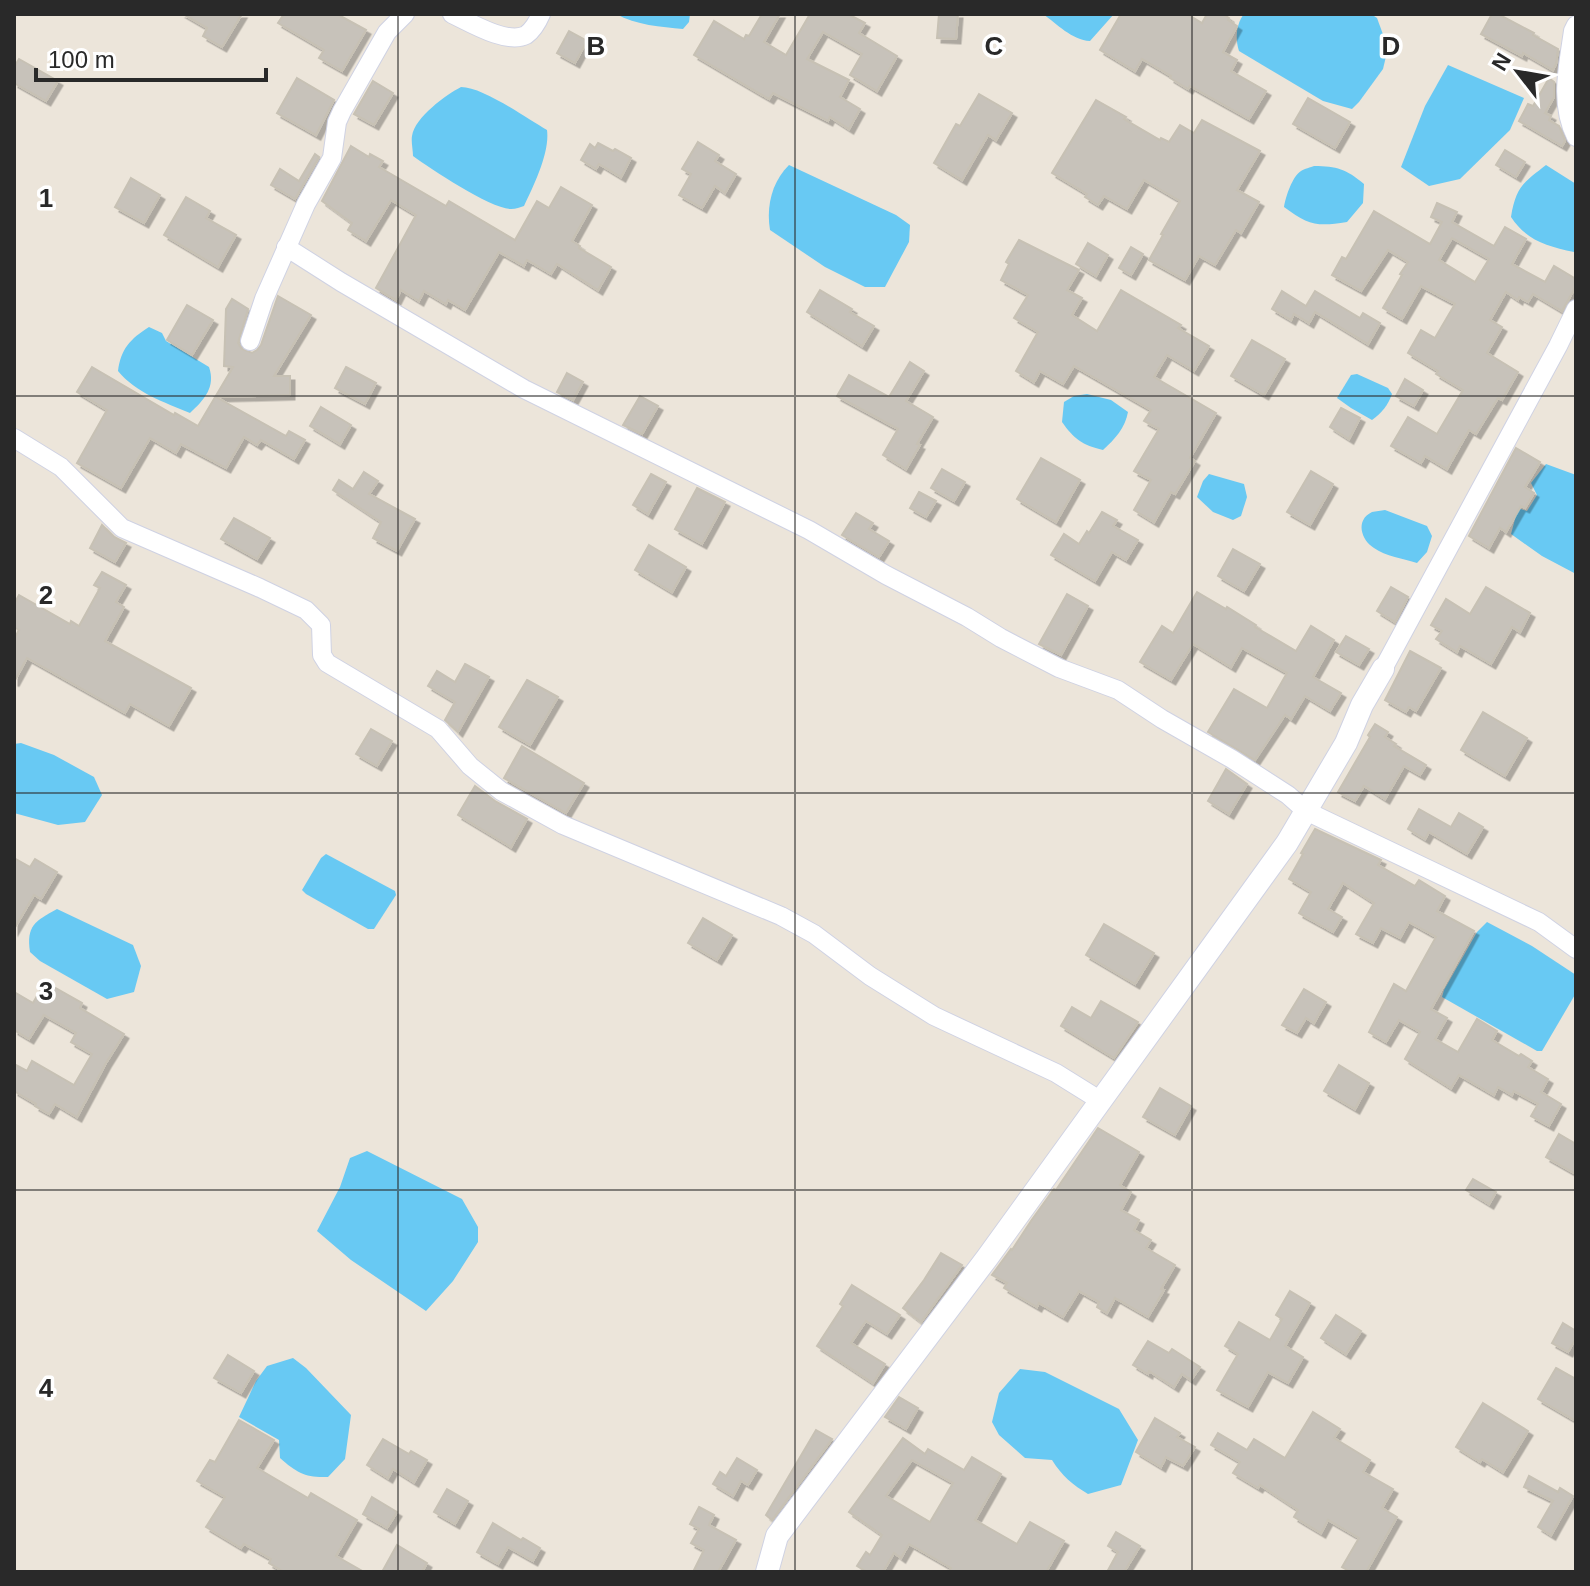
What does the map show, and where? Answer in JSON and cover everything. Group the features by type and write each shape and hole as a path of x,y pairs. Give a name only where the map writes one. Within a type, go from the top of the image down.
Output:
{"street":[{"path":"250,341 286,247 332,158 337,122 342,111 387,32 405,14"},
{"path":"452,14 508,37 525,36 541,14"},
{"path":"1576,25 1566,83 1567,110 1576,137"},
{"path":"286,247 524,389 809,530 1059,668 1118,690 1267,781 1306,811 1539,922 1576,949"},
{"path":"767,1572 777,1536 987,1258 1287,843 1346,743 1362,705 1576,309"},
{"path":"14,438 61,467 122,528 306,610 321,625 322,655 327,663 438,729 470,766 501,791 563,825 781,916 814,934 870,976 934,1016 1056,1073 1101,1101"}],"water":[{"path":"616,14 690,14 689,22 683,29 640,23"},
{"path":"1043,14 1114,14 1090,41 1071,35"},
{"path":"1244,14 1371,14 1377,18 1388,48 1383,69 1352,109 1323,101 1239,51 1237,32"},
{"path":"1448,65 1524,98 1510,130 1460,179 1429,186 1401,167 1425,106"},
{"path":"461,87 492,97 547,130 544,158 524,206 511,209 490,203 413,156 412,136 419,121"},
{"path":"789,165 896,215 910,225 909,242 885,287 865,287 825,267 770,230 772,195 778,179"},
{"path":"1546,165 1576,184 1574,252 1538,241 1524,232 1511,217 1522,186"},
{"path":"1314,166 1341,169 1364,184 1363,203 1347,222 1313,223 1284,207 1295,178 1301,171"},
{"path":"149,327 209,367 210,387 190,413 142,391 118,371 128,345"},
{"path":"1357,374 1388,388 1392,394 1379,415 1372,420 1337,398 1351,375"},
{"path":"1087,394 1111,400 1128,412 1119,433 1103,450 1079,440 1062,422 1064,402"},
{"path":"1546,464 1576,475 1576,574 1542,556 1511,534 1518,508 1527,511 1537,495 1531,483"},
{"path":"1209,474 1244,484 1247,497 1241,516 1233,520 1213,512 1197,497"},
{"path":"1385,510 1427,526 1432,536 1427,552 1417,563 1384,553 1366,540 1362,530 1363,520 1372,512"},
{"path":"21,743 54,755 94,777 102,795 85,822 58,825 14,813 14,744"},
{"path":"326,854 395,891 396,895 374,929 368,929 302,890"},
{"path":"57,909 133,945 141,966 134,992 107,999 40,961 30,952 29,936 34,925"},
{"path":"1487,922 1532,946 1576,975 1576,993 1542,1051 1442,997 1477,932"},
{"path":"367,1151 462,1199 478,1227 478,1242 453,1281 426,1311 351,1260 317,1231 340,1187 350,1158"},
{"path":"293,1358 351,1415 345,1459 328,1477 302,1474 280,1458 279,1440 239,1417 256,1381 267,1366"},
{"path":"1020,1369 1045,1372 1119,1409 1138,1440 1121,1485 1088,1494 1068,1480 1052,1460 1025,1458 999,1435 992,1422 999,1393"}],"building":[{"path":"183,14 242,14 222,47 203,36 207,28"},
{"path":"284,14 337,14 366,30 342,71 319,58 324,50 278,23"},
{"path":"762,14 780,14 764,42 786,55 810,14 848,14 865,23 859,33 897,56 877,91 850,75 862,54 823,32 807,59 849,80 840,97 860,109 849,129 830,117 828,121 773,93 769,99 694,55 714,21 744,39"},
{"path":"939,14 958,14 956,39 937,38"},
{"path":"1121,14 1187,14 1202,23 1207,14 1223,14 1229,18 1237,26 1223,52 1237,60 1231,71 1266,91 1249,119 1190,86 1188,89 1142,59 1135,71 1100,50"},
{"path":"1492,14 1498,14 1534,33 1558,49 1553,70 1481,34"},
{"path":"569,31 587,41 575,63 557,53"},
{"path":"19,59 58,81 46,101 14,83 14,67"},
{"path":"297,78 334,100 316,135 277,113"},
{"path":"1549,78 1554,82 1554,97 1545,113 1551,116 1549,120 1559,126 1565,141 1562,146 1519,121 1528,104 1533,106"},
{"path":"373,81 393,93 374,125 354,114"},
{"path":"979,94 1012,113 996,140 988,135 962,180 934,163 956,124 960,126"},
{"path":"1308,98 1350,122 1335,148 1293,124"},
{"path":"1096,100 1160,140 1169,142 1180,125 1194,133 1202,120 1260,151 1237,190 1259,202 1241,233 1236,230 1215,265 1199,256 1185,280 1149,260 1180,201 1144,180 1127,209 1104,196 1098,205 1085,197 1087,194 1052,173"},
{"path":"698,142 719,155 715,161 736,174 725,193 715,186 702,208 679,195 691,174 682,169"},
{"path":"598,143 631,158 621,177 599,164 596,169 581,160 590,144 595,148"},
{"path":"351,146 383,161 379,167 446,206 449,201 515,240 537,201 549,208 561,187 592,205 572,241 611,267 598,290 557,264 551,274 527,260 524,266 499,252 465,310 448,300 446,304 424,291 419,301 401,290 396,300 376,288 416,215 391,200 366,241 348,230 352,223 322,201"},
{"path":"1505,150 1525,162 1516,177 1496,165"},
{"path":"315,154 319,157 295,199 271,185 280,169 299,181"},
{"path":"131,178 160,195 144,223 115,207"},
{"path":"186,197 210,211 206,218 236,235 218,267 164,235"},
{"path":"1437,203 1457,212 1452,222 1494,246 1505,227 1526,239 1512,264 1545,282 1554,266 1576,279 1576,286 1562,311 1533,294 1528,302 1506,292 1490,320 1502,327 1487,353 1518,372 1502,400 1498,398 1476,434 1469,430 1447,469 1425,456 1421,463 1391,446 1408,417 1437,434 1463,390 1408,353 1421,330 1435,338 1455,304 1421,286 1402,319 1383,308 1408,262 1388,250 1361,291 1332,275 1342,257 1346,259 1374,211 1430,244 1442,222 1431,217","holes":["1452,238 1489,259 1475,282 1439,260"]},
{"path":"1019,240 1079,270 1067,290 1082,298 1072,315 1097,331 1121,290 1181,325 1178,328 1209,346 1194,371 1167,355 1154,377 1216,413 1190,458 1195,461 1175,494 1171,492 1154,522 1134,510 1151,480 1134,471 1159,429 1144,421 1151,410 1074,366 1063,384 1040,371 1034,382 1016,371 1038,332 1014,318 1028,295 1001,280 1009,264 1006,262"},
{"path":"1088,243 1108,255 1096,276 1076,264"},
{"path":"1131,247 1143,254 1131,275 1119,268"},
{"path":"820,290 874,326 862,346 807,312"},
{"path":"1282,291 1306,306 1315,291 1360,318 1363,313 1380,323 1368,344 1315,312 1309,323 1294,314 1291,320 1272,309"},
{"path":"278,296 311,315 274,376 290,376 290,395 216,397 286,436 289,431 305,440 294,459 261,440 257,445 244,437 226,468 181,444 176,453 150,438 121,488 77,463 107,410 77,392 92,367 198,426 233,367 224,366 226,309 232,299 248,309 238,343 242,349 252,353 261,345"},
{"path":"187,305 213,320 192,355 167,340"},
{"path":"1252,340 1285,359 1264,395 1231,376"},
{"path":"910,362 924,371 906,401 933,417 906,469 883,455 898,429 837,396 849,375 889,397"},
{"path":"346,367 376,383 365,404 335,388"},
{"path":"567,373 583,382 573,400 557,392"},
{"path":"1405,379 1423,390 1414,406 1396,396"},
{"path":"640,396 658,406 642,434 623,425"},
{"path":"321,407 351,425 340,444 310,426"},
{"path":"1341,408 1360,418 1349,439 1330,427"},
{"path":"1516,448 1540,462 1525,487 1534,493 1525,508 1521,506 1506,532 1500,528 1489,548 1469,536"},
{"path":"1041,458 1080,480 1056,522 1017,499"},
{"path":"942,469 965,482 954,501 931,488"},
{"path":"1311,471 1333,484 1310,525 1287,512"},
{"path":"364,472 378,481 369,494 415,519 397,551 373,538 381,522 333,490 339,480 353,489"},
{"path":"651,474 666,482 648,514 633,505"},
{"path":"697,488 725,502 702,544 675,529"},
{"path":"919,492 936,501 926,517 910,508"},
{"path":"1102,512 1117,520 1113,526 1138,540 1126,560 1112,552 1095,581 1051,555 1064,534 1079,544"},
{"path":"856,513 873,523 869,529 889,541 879,557 842,535"},
{"path":"234,518 270,538 257,559 221,539"},
{"path":"102,525 126,543 115,562 90,548"},
{"path":"649,545 686,567 672,592 635,570"},
{"path":"1233,549 1260,564 1244,591 1218,576"},
{"path":"102,572 126,585 116,602 124,607 105,641 191,688 169,726 130,704 125,713 27,658 14,682 14,639 19,630 14,627 14,604 19,595 79,626 100,588 94,585"},
{"path":"1391,587 1408,597 1395,622 1377,611"},
{"path":"1486,587 1530,613 1520,632 1512,627 1491,664 1460,646 1457,652 1436,639 1442,631 1431,625 1446,599 1470,614"},
{"path":"1197,592 1227,607 1296,651 1311,626 1334,640 1313,677 1341,693 1330,711 1305,696 1291,719 1285,715 1255,760 1208,732 1234,689 1267,708 1287,673 1242,648 1231,667 1193,644 1171,680 1140,662 1162,626 1173,633"},
{"path":"1067,594 1088,606 1061,655 1039,644"},
{"path":"1346,636 1369,649 1359,665 1336,652"},
{"path":"1410,651 1441,668 1416,711 1409,707 1406,712 1385,700"},
{"path":"465,664 489,677 458,732 445,720 455,702 428,686 437,671 455,682"},
{"path":"527,680 558,697 530,745 499,727"},
{"path":"1483,712 1527,738 1505,776 1461,750"},
{"path":"1375,724 1388,732 1385,737 1396,744 1394,746 1426,765 1420,775 1404,766 1385,799 1364,786 1355,801 1338,792"},
{"path":"371,729 392,741 377,766 356,754"},
{"path":"522,746 584,783 566,813 504,778"},
{"path":"1226,769 1247,784 1229,814 1208,801"},
{"path":"475,786 527,819 511,847 458,815"},
{"path":"1419,809 1451,827 1459,813 1483,827 1467,854 1429,832 1425,839 1408,829"},
{"path":"1315,829 1381,860 1378,865 1415,886 1419,880 1445,896 1437,911 1474,931 1431,1009 1447,1018 1435,1039 1458,1052 1477,1019 1497,1031 1492,1040 1532,1061 1528,1067 1548,1079 1541,1092 1561,1104 1549,1126 1531,1116 1538,1104 1514,1091 1512,1095 1498,1087 1494,1095 1459,1075 1451,1088 1405,1059 1420,1032 1399,1020 1386,1042 1369,1032 1394,984 1406,991 1436,937 1409,922 1400,938 1381,928 1373,943 1356,934 1374,903 1343,883 1328,909 1342,917 1333,932 1299,913 1311,892 1289,879"},
{"path":"14,858 30,867 35,859 57,872 41,899 34,895 14,929"},
{"path":"703,918 732,935 717,960 688,943"},
{"path":"1104,924 1154,953 1135,984 1086,955"},
{"path":"45,982 82,1003 80,1008 124,1034 77,1117 55,1104 49,1114 14,1091 14,1064 27,1071 32,1061 74,1085 92,1054 71,1042 76,1033 44,1015 29,1039 14,1030 14,992 33,1003"},
{"path":"1304,989 1326,1002 1314,1023 1306,1018 1297,1033 1282,1025"},
{"path":"1101,1001 1138,1022 1114,1058 1061,1026 1072,1007 1091,1018"},
{"path":"1339,1065 1369,1083 1355,1109 1324,1091"},
{"path":"1160,1088 1191,1106 1175,1135 1143,1117"},
{"path":"1098,1128 1139,1152 1120,1185 1131,1192 1121,1210 1139,1220 1134,1230 1151,1240 1146,1248 1175,1265 1148,1317 1115,1298 1107,1313 1097,1307 1099,1302 1079,1291 1063,1317 1039,1303 1037,1307 1004,1288 1007,1283 992,1275"},
{"path":"1559,1134 1576,1144 1576,1174 1546,1157"},
{"path":"1473,1179 1496,1192 1489,1204 1466,1190"},
{"path":"941,1253 962,1265 921,1322 903,1308"},
{"path":"852,1285 900,1315 887,1334 866,1321 851,1343 885,1364 873,1383 817,1346 843,1306 840,1304"},
{"path":"1290,1291 1310,1303 1285,1346 1303,1357 1288,1383 1268,1372 1248,1407 1217,1390 1238,1354 1225,1346 1239,1322 1270,1340 1282,1319 1276,1315"},
{"path":"1336,1315 1361,1331 1346,1354 1321,1338"},
{"path":"1563,1323 1576,1331 1576,1338 1568,1352 1552,1343"},
{"path":"1148,1341 1169,1353 1172,1349 1200,1367 1191,1380 1182,1374 1174,1387 1149,1371 1148,1374 1133,1365"},
{"path":"228,1355 254,1371 241,1393 214,1378"},
{"path":"1556,1368 1576,1379 1576,1421 1538,1399"},
{"path":"899,1397 918,1408 906,1429 885,1417"},
{"path":"1483,1403 1528,1431 1503,1472 1456,1447"},
{"path":"1313,1412 1340,1429 1334,1438 1370,1460 1363,1472 1393,1489 1382,1508 1397,1517 1366,1572 1351,1572 1342,1567 1359,1538 1328,1520 1321,1533 1294,1517 1298,1510 1260,1485 1258,1488 1233,1473 1240,1462 1211,1445 1218,1433 1247,1450 1254,1439 1285,1458"},
{"path":"1155,1418 1180,1433 1177,1437 1195,1447 1183,1466 1166,1457 1161,1467 1136,1452"},
{"path":"239,1420 274,1440 257,1468 308,1498 311,1493 357,1520 336,1556 364,1572 284,1572 269,1563 271,1559 244,1544 241,1548 206,1527 225,1497 197,1481 210,1460 215,1462"},
{"path":"816,1430 832,1439 772,1520 766,1515"},
{"path":"903,1438 925,1454 928,1449 964,1470 972,1457 1001,1474 975,1520 1017,1544 1030,1522 1064,1541 1046,1572 948,1572 951,1568 909,1544 901,1558 894,1553 883,1572 867,1572 857,1566 866,1552 870,1555 882,1535 849,1512","holes":["912,1460 953,1483 930,1522 886,1496"]},
{"path":"383,1439 427,1460 414,1482 393,1469 388,1478 367,1465"},
{"path":"737,1458 757,1470 748,1485 741,1481 733,1496 713,1484 720,1472 726,1476"},
{"path":"1529,1476 1558,1492 1560,1488 1573,1496 1551,1535 1538,1527 1553,1501 1524,1487"},
{"path":"447,1489 468,1501 455,1524 434,1512"},
{"path":"372,1497 397,1512 387,1528 363,1514"},
{"path":"699,1507 714,1515 709,1525 736,1540 718,1572 693,1572 704,1550 691,1543 699,1529 690,1524"},
{"path":"493,1523 540,1548 533,1561 508,1547 498,1564 477,1552"},
{"path":"1116,1532 1140,1546 1124,1572 1107,1572 1118,1552 1108,1546"},
{"path":"397,1545 427,1563 422,1572 382,1572"}]}
